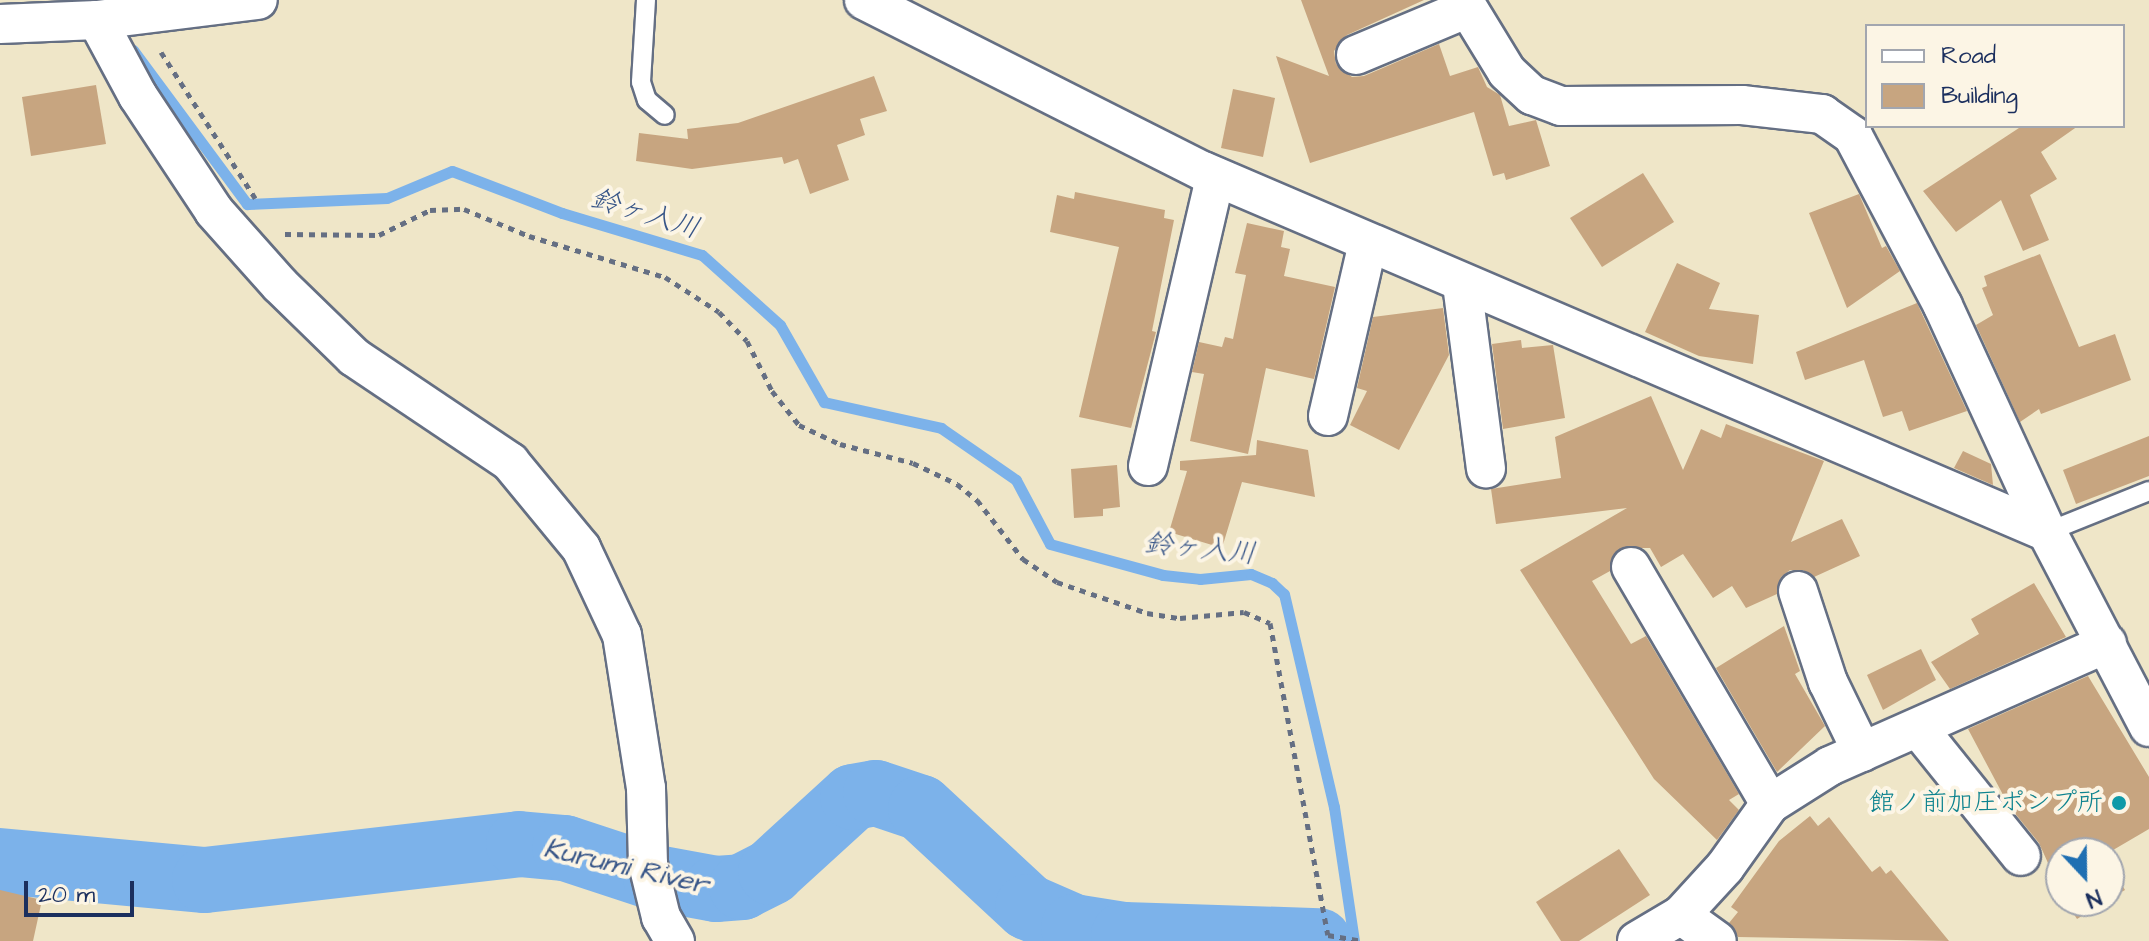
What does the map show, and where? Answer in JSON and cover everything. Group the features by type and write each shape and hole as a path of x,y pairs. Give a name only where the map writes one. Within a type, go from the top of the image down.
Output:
{"street":[{"path":"0,24 258,0"},
{"path":"864,0 1215,177 2047,532"},
{"path":"1356,55 1465,4 1507,72 1532,95 1561,106 1742,105 1822,114 1853,136 1943,306 2047,532 2145,710"},
{"path":"117,12 138,96 233,233 354,357 510,462 581,548 622,635 630,670 646,788 648,864 668,929"},
{"path":"1148,466 1215,177"},
{"path":"1328,416 1368,243"},
{"path":"1462,284 1486,468"},
{"path":"1631,567 1770,804"},
{"path":"1798,591 1828,682 1862,752"},
{"path":"1637,941 1681,915 1725,867 1770,804 1862,752 2107,643"},
{"path":"1918,728 2021,856"},
{"path":"1681,915 1717,941"}],"lane":[{"path":"646,0 641,82 647,100 665,115"},
{"path":"2047,532 2149,491"}],"path":[{"path":"161,52 255,195"},
{"path":"233,233 379,235 447,208 665,277 719,312 747,341 772,391 799,425 840,444 913,463 957,484 977,500 1023,559 1057,582 1147,613 1180,618 1244,612 1270,623 1328,935 1362,941"}],"building":[{"path":"1301,0 1424,0 1347,35 1334,51 1336,64 1352,77 1364,76 1439,44 1450,76 1478,67 1487,87 1500,95 1509,126 1536,120 1550,166 1506,180 1504,173 1493,176 1474,112 1310,163 1276,56 1329,76"},
{"path":"874,76 887,111 860,119 865,135 837,145 849,180 810,194 798,159 784,164 782,157 692,169 636,161 639,133 688,139 687,129 738,123"},
{"path":"96,85 106,144 31,156 22,97"},
{"path":"1233,89 1275,98 1263,157 1221,148"},
{"path":"2019,128 2075,128 2041,152 2057,179 2030,195 2049,240 2023,251 2001,200 1956,232 1923,191"},
{"path":"1643,173 1674,222 1602,267 1570,218"},
{"path":"1075,192 1165,210 1164,218 1174,220 1152,331 1156,332 1131,428 1079,417 1119,247 1050,232 1057,195 1074,199"},
{"path":"1859,194 1882,248 1886,246 1900,271 1847,308 1809,213"},
{"path":"1247,223 1284,231 1281,247 1290,249 1284,276 1335,287 1314,379 1266,368 1248,454 1190,441 1204,374 1192,372 1199,342 1222,347 1225,337 1233,339 1246,275 1235,273"},
{"path":"2040,254 2079,347 2115,334 2131,380 2041,414 2039,409 2020,422 1976,325 1993,315 1982,288 1987,286 1984,276"},
{"path":"1677,263 1720,283 1709,309 1759,315 1753,364 1699,356 1645,332"},
{"path":"1917,303 1967,411 1909,431 1902,411 1883,417 1864,360 1805,380 1796,352"},
{"path":"1443,308 1449,355 1399,450 1350,425 1367,391 1357,388 1373,317"},
{"path":"1521,340 1522,348 1553,345 1565,418 1503,429 1492,344"},
{"path":"1651,396 1683,470 1701,429 1721,438 1726,424 1824,461 1791,542 1842,519 1860,556 1814,577 1803,570 1790,570 1781,577 1777,594 1746,608 1732,586 1713,598 1683,554 1661,567 1650,548 1621,548 1612,557 1610,571 1592,581 1631,644 1646,636 1739,794 1729,800 1739,810 1717,840 1654,779 1520,570 1627,508 1496,524 1491,489 1561,478 1555,437"},
{"path":"2149,436 2149,476 2076,504 2063,470"},
{"path":"1257,440 1308,450 1315,497 1242,482 1222,548 1169,532 1187,471 1180,470 1180,461 1256,455"},
{"path":"1963,451 1991,464 1993,485 1954,468"},
{"path":"1117,465 1120,507 1103,509 1103,516 1074,518 1071,469"},
{"path":"2034,583 2066,637 1950,689 1931,662 1979,634 1971,619"},
{"path":"1784,626 1800,671 1795,674 1825,726 1777,772 1716,668"},
{"path":"1921,649 1936,680 1883,710 1867,675"},
{"path":"2088,676 2149,777 2149,829 2125,843 2125,837 2045,837 2045,856 2039,843 2009,806 1968,729"},
{"path":"1810,816 1818,826 1829,817 1872,872 1880,866 1886,874 1891,870 1949,941 1738,937 1729,923 1738,912 1731,907 1779,841"},
{"path":"1619,849 1650,895 1579,941 1561,941 1536,902"},
{"path":"0,890 42,900 33,941 0,941"}],"waterway":[{"name":"鈴ヶ入川","path":"133,50 247,204 387,198 452,171 562,213 702,255 780,325 824,402 941,428 1016,480 1050,544 1163,575 1200,579 1251,574 1272,583 1284,594 1334,807 1354,941"},
{"name":"Kurumi River","path":"0,861 205,880 519,844 565,848 656,878 716,889 742,887 771,872 853,797 876,793 921,808 1028,907 1074,927 1124,935 1319,941"}],"place":[{"name":"館ノ前加圧ポンプ所","path":"2119,803"}]}
